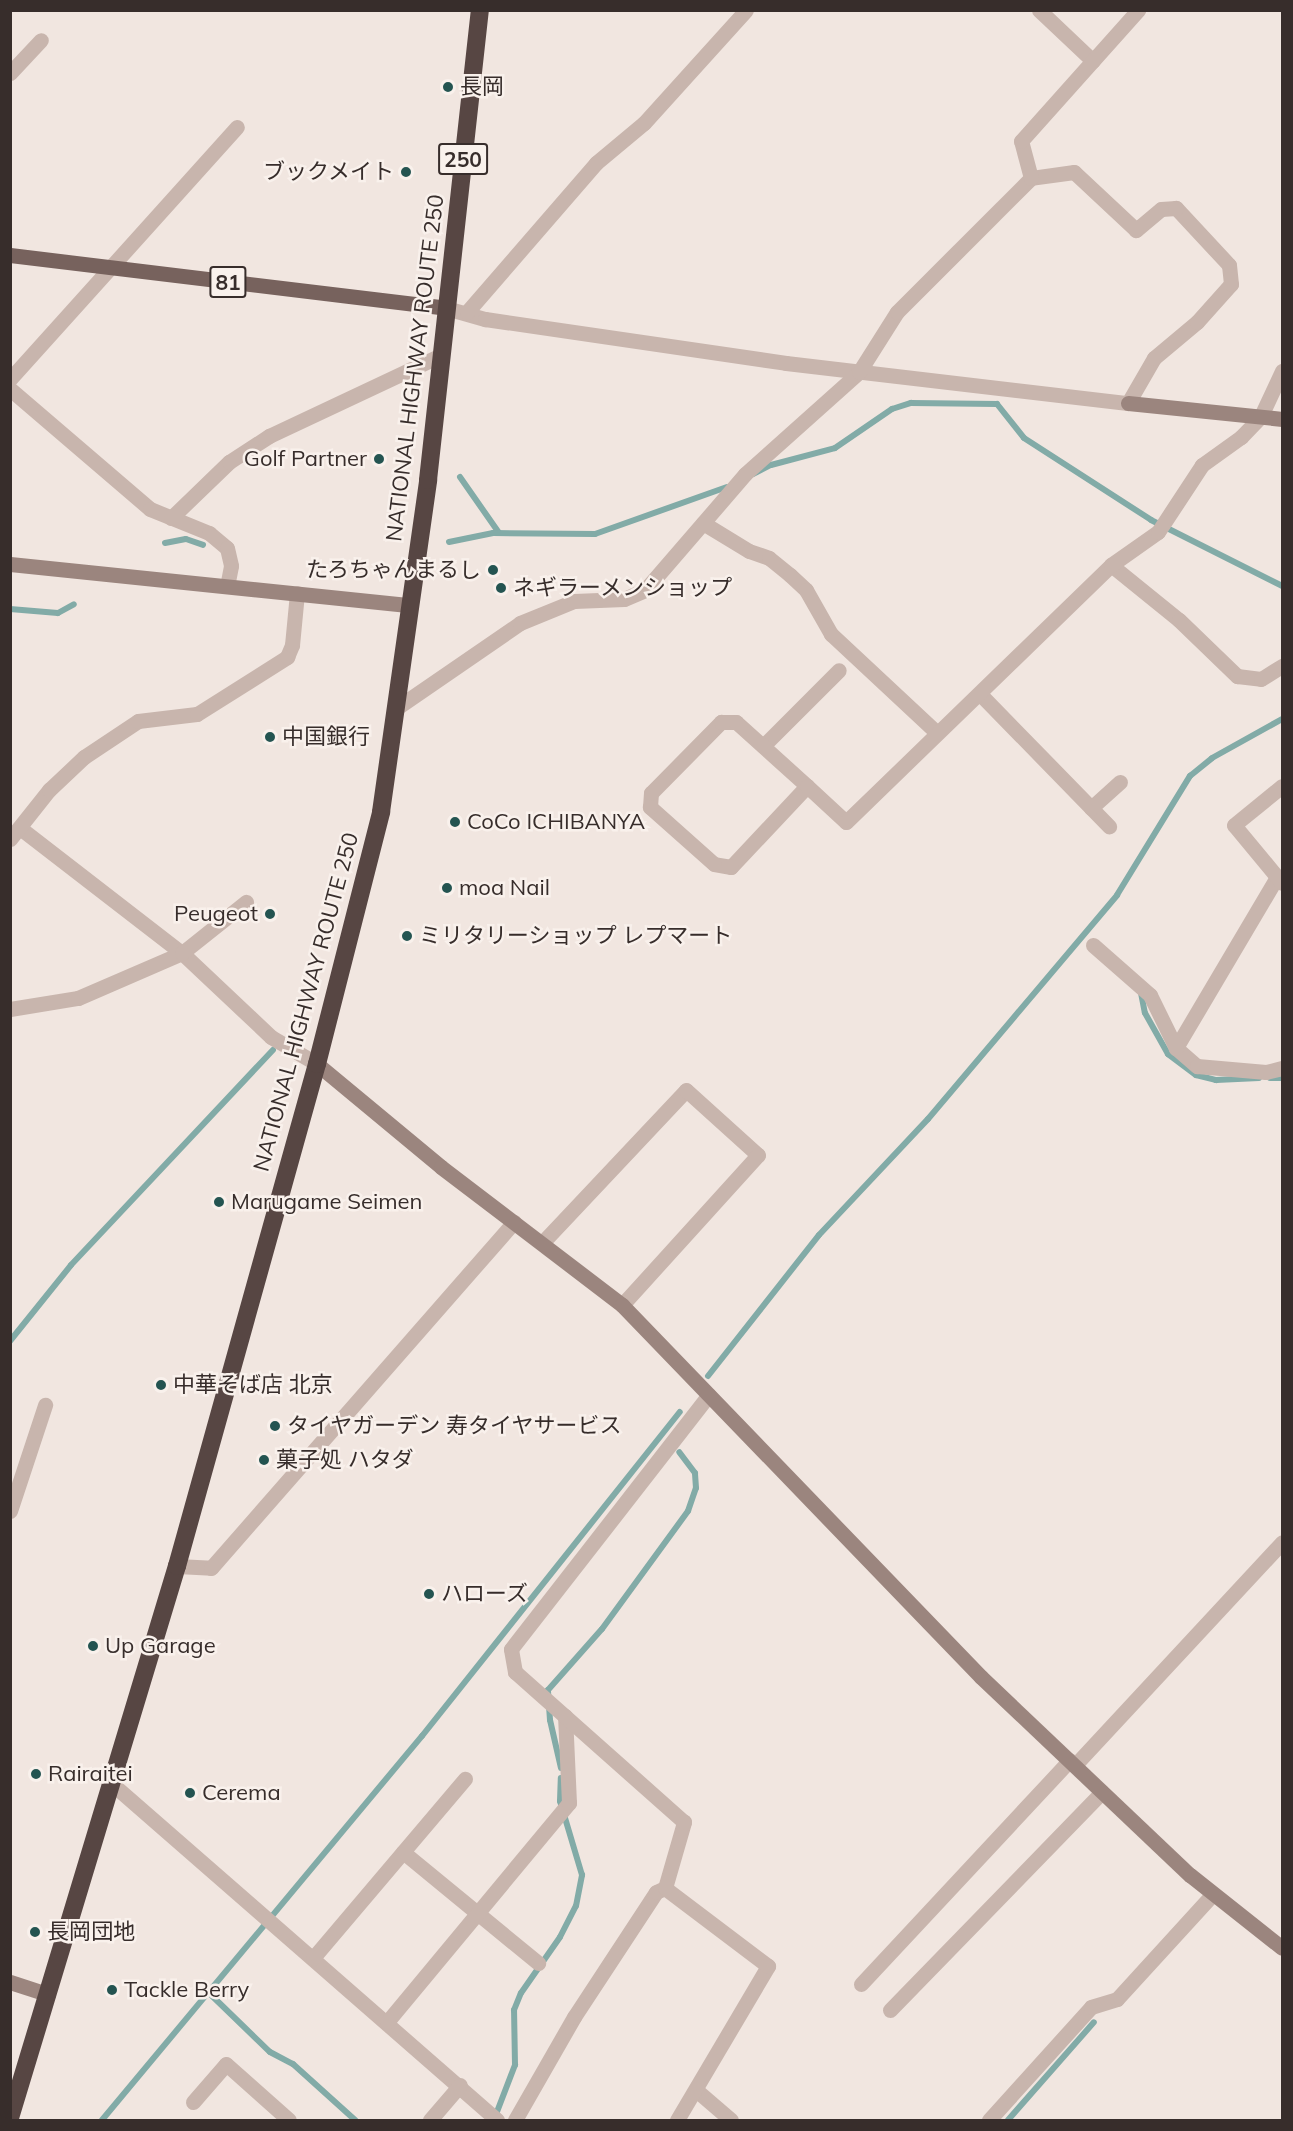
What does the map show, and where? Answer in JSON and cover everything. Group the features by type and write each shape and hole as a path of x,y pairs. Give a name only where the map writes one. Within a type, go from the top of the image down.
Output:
{"highway":[{"name":"NATIONAL HIGHWAY ROUTE 250","path":"10,2118 177,1566 317,1064 381,812 405,702 410,605 480,10"}],"main road":[{"name":"81","path":"10,255 446,308"}],"street":[{"path":"467,312 596,163 644,123 746,10"},
{"path":"1039,10 1093,61"},
{"path":"1031,178 1021,141 1138,10"},
{"path":"10,73 41,40"},
{"path":"10,379 108,267 237,127"},
{"path":"405,702 520,623 574,601 624,599 645,590 745,474 859,372 897,312 1031,178 1074,172 1136,230 1161,209 1176,208 1229,265 1231,284 1197,322 1154,358 1128,403"},
{"path":"446,308 467,312 485,319 859,372 1282,419"},
{"path":"171,518 229,462 269,436 441,355"},
{"path":"807,786 731,867 714,864 650,807 651,793 721,722 736,722 807,786 846,822 936,732 980,694 1111,565 1161,528 1202,465 1241,437 1261,416 1282,371"},
{"path":"10,389 150,509 209,533 227,548 231,566 227,586"},
{"path":"703,523 749,551 769,558 790,575 806,590 831,634 936,732"},
{"path":"10,564 410,605"},
{"path":"1111,565 1179,620 1237,676 1261,680 1282,666"},
{"path":"297,593 292,645 287,657 197,714 138,721 75,765 49,790 15,833 182,953 271,1037 317,1064 514,1222 622,1305 951,1648 1213,1894 1247,1916 1282,1948"},
{"path":"763,746 839,670"},
{"path":"980,694 1109,826"},
{"path":"1091,808 1120,782"},
{"path":"1176,1048 1280,880 1234,825 1282,786"},
{"path":"10,1009 78,998 182,953 246,902"},
{"path":"1093,945 1150,995 1176,1048 1197,1066 1266,1072 1282,1066"},
{"path":"542,1243 686,1090 758,1155 622,1305"},
{"path":"177,1566 211,1568 514,1222"},
{"path":"515,2121 574,2017 656,1892 665,1888 684,1822 515,1672 512,1649 709,1395"},
{"path":"10,1511 45,1405"},
{"path":"861,1984 1282,1542"},
{"path":"387,2022 563,1810 569,1750 565,1716"},
{"path":"313,1958 465,1779"},
{"path":"110,1782 494,2117"},
{"path":"890,2010 1102,1792"},
{"path":"403,1852 538,1963"},
{"path":"665,1888 768,1966 677,2121"},
{"path":"989,2121 1091,2007 1117,1999 1213,1894"},
{"path":"10,1982 48,1994"},
{"path":"193,2102 226,2064 288,2120"},
{"path":"430,2121 460,2085"},
{"path":"696,2090 731,2121"}],"waterway":[{"path":"753,474 771,465 835,448 892,409 911,403 997,404 1024,438 1151,520 1282,586"},
{"path":"460,477 499,533"},
{"path":"449,542 493,533 595,534 727,487"},
{"path":"165,543 186,539 203,545"},
{"path":"10,609 58,613 74,604"},
{"path":"708,1376 819,1235 928,1119 1117,895 1190,776 1212,758 1282,719"},
{"path":"1141,993 1145,1013 1168,1054 1196,1075 1216,1080 1259,1078"},
{"path":"10,1341 71,1265 273,1050"},
{"path":"1270,1078 1282,1078"},
{"path":"102,2120 422,1736 680,1412"},
{"path":"561,1768 550,1720 548,1690 602,1629 688,1511 696,1488 695,1473 679,1452"},
{"path":"495,2117 515,2065 514,2010 521,1993 560,1937 576,1906 582,1875 560,1801 561,1778"},
{"path":"208,1992 270,2052 293,2064 355,2120"},
{"path":"1008,2120 1094,2022"}],"place":[{"name":"長岡","path":"448,87"},
{"name":"ブックメイト","path":"406,172"},
{"name":"Golf Partner","path":"379,459"},
{"name":"たろちゃんまるし","path":"493,570"},
{"name":"ネギラーメンショップ","path":"501,588"},
{"name":"中国銀行","path":"270,737"},
{"name":"CoCo ICHIBANYA","path":"455,822"},
{"name":"moa Nail","path":"447,888"},
{"name":"Peugeot","path":"270,914"},
{"name":"ミリタリーショップ レプマート","path":"407,936"},
{"name":"Marugame Seimen","path":"219,1202"},
{"name":"中華そば店 北京","path":"161,1385"},
{"name":"タイヤガーデン 寿タイヤサービス","path":"275,1426"},
{"name":"菓子処 ハタダ","path":"264,1460"},
{"name":"ハローズ","path":"429,1594"},
{"name":"Up Garage","path":"93,1646"},
{"name":"Rairaitei","path":"36,1774"},
{"name":"Cerema","path":"190,1793"},
{"name":"長岡団地","path":"35,1932"},
{"name":"Tackle Berry","path":"112,1990"}]}
